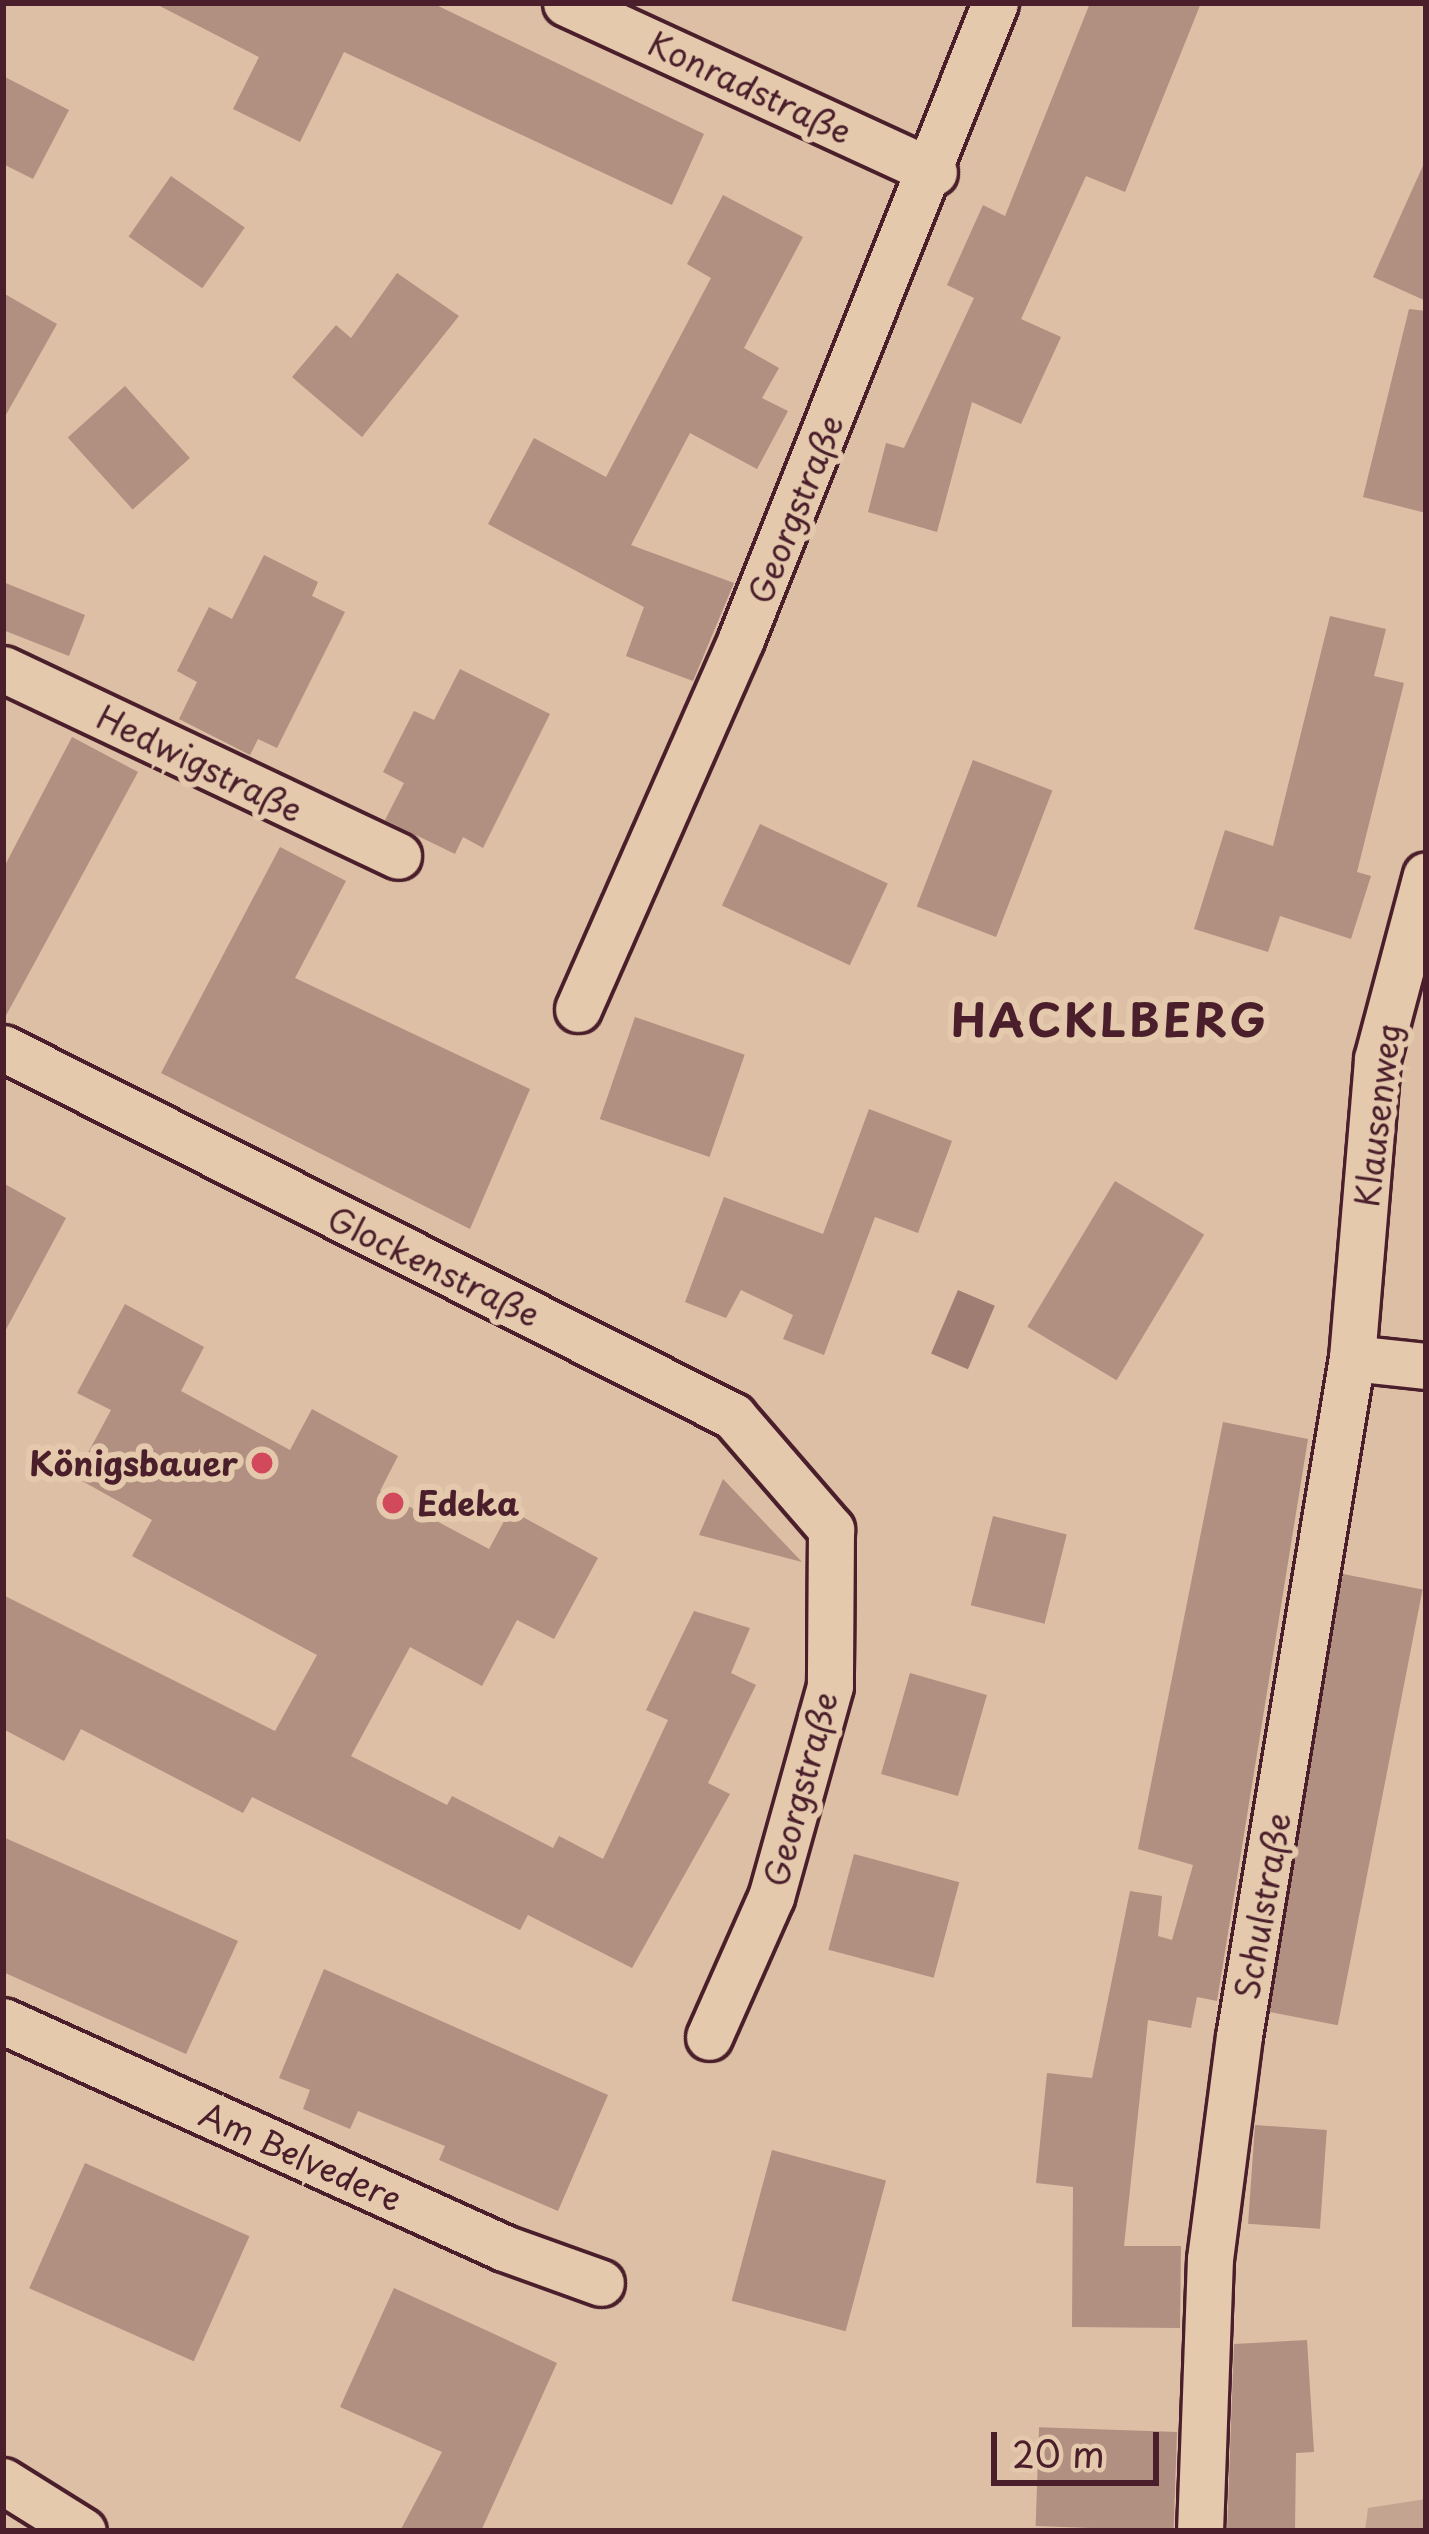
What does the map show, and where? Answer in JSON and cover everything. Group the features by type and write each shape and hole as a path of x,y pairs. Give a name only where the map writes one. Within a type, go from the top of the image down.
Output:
{"street":[{"name":"Konradstraße","path":"566,3 934,172"},
{"name":"Georgstraße","path":"578,1009 934,172 993,4"},
{"name":"Hedwigstraße","path":"3,670 398,856"},
{"name":"Klausenweg","path":"1352,1358 1377,1059 1426,875"},
{"name":"Glockenstraße","path":"3,1048 733,1416 831,1528"},
{"path":"1352,1358 1426,1366"},
{"name":"Schulstraße","path":"1199,2531 1213,2236 1352,1358"},
{"name":"Georgstraße","path":"709,2036 770,1898 830,1686 831,1528"},
{"name":"Am Belvedere","path":"3,2021 504,2248 601,2283"},
{"path":"3,2481 83,2531"}],"shaded area":[{"path":"958,1290 995,1306 968,1369 931,1354"},
{"path":"1426,2499 1426,2531 1365,2531 1368,2508"}],"building":[{"path":"154,3 432,3 704,134 672,205 344,52 300,142 233,109 259,57"},
{"path":"1090,3 1201,3 1125,192 1086,176 1021,319 1061,337 1021,424 972,402 937,532 868,512 886,443 904,448 974,298 947,285 983,205 1005,216"},
{"path":"3,76 69,110 33,179 3,164"},
{"path":"1426,159 1426,301 1373,277"},
{"path":"171,176 245,228 202,288 129,237"},
{"path":"723,195 803,237 744,348 779,368 762,398 788,411 757,469 690,433 631,545 734,583 693,681 626,656 644,607 488,524 534,438 606,477 711,278 687,264"},
{"path":"397,273 459,316 362,437 292,377 336,325 351,338"},
{"path":"3,293 57,324 3,420"},
{"path":"1409,309 1426,311 1426,513 1363,497"},
{"path":"125,386 190,458 133,510 68,438"},
{"path":"264,555 318,582 312,596 345,612 277,748 258,739 250,755 179,719 197,682 177,671 209,607 232,619"},
{"path":"3,582 85,615 69,656 3,630"},
{"path":"1330,616 1386,629 1374,676 1404,683 1357,872 1371,876 1351,939 1280,916 1268,952 1194,929 1225,830 1273,846"},
{"path":"460,669 550,714 483,848 463,837 455,854 385,820 404,783 383,772 414,711 434,720"},
{"path":"72,737 138,772 3,1021 3,869"},
{"path":"973,760 1052,790 996,937 917,907"},
{"path":"760,824 888,884 850,965 722,906"},
{"path":"280,847 346,881 295,978 530,1089 470,1229 161,1073"},
{"path":"635,1017 745,1055 710,1157 600,1119"},
{"path":"869,1109 952,1141 918,1233 875,1217 824,1355 783,1339 793,1315 741,1290 726,1318 685,1302 724,1197 823,1234"},
{"path":"1115,1181 1204,1235 1117,1380 1027,1327"},
{"path":"3,1183 66,1218 3,1335"},
{"path":"125,1304 204,1347 181,1391 290,1450 312,1409 398,1456 380,1491 489,1549 510,1510 598,1558 554,1639 517,1620 482,1686 410,1647 351,1756 447,1805 452,1796 553,1848 559,1836 603,1859 668,1720 646,1710 694,1611 750,1628 731,1673 756,1685 708,1783 730,1794 632,1968 528,1915 520,1930 252,1797 243,1813 81,1729 64,1761 3,1729 3,1595 275,1731 317,1655 132,1556 152,1520 75,1477 111,1410 77,1393"},
{"path":"1223,1422 1308,1439 1217,2001 1197,1997 1191,2028 1148,2020 1124,2246 1181,2246 1180,2328 1072,2327 1073,2187 1036,2183 1047,2073 1092,2078 1130,1891 1162,1896 1158,1936 1172,1940 1193,1865 1138,1849"},
{"path":"723,1479 802,1562 699,1535"},
{"path":"993,1516 1067,1534 1044,1624 971,1605"},
{"path":"1343,1574 1423,1589 1338,2025 1258,2010"},
{"path":"910,1673 987,1695 958,1796 881,1774"},
{"path":"3,1837 238,1941 186,2054 3,1972"},
{"path":"854,1854 959,1882 934,1978 828,1950"},
{"path":"324,1969 608,2095 558,2211 439,2160 445,2146 358,2111 350,2129 303,2109 310,2090 279,2078"},
{"path":"1255,2125 1327,2130 1320,2229 1248,2224"},
{"path":"772,2150 886,2181 846,2331 732,2301"},
{"path":"85,2163 249,2236 194,2361 29,2288"},
{"path":"394,2288 557,2363 481,2531 400,2531 442,2452 340,2407"},
{"path":"1307,2340 1314,2452 1296,2453 1295,2531 1227,2531 1234,2344"},
{"path":"1039,2427 1177,2432 1174,2531 1036,2526"}],"place":[{"name":"Königsbauer","path":"262,1463"},
{"name":"Edeka","path":"393,1503"}],"district":[{"name":"HACKLBERG","path":"1110,1019"}]}
